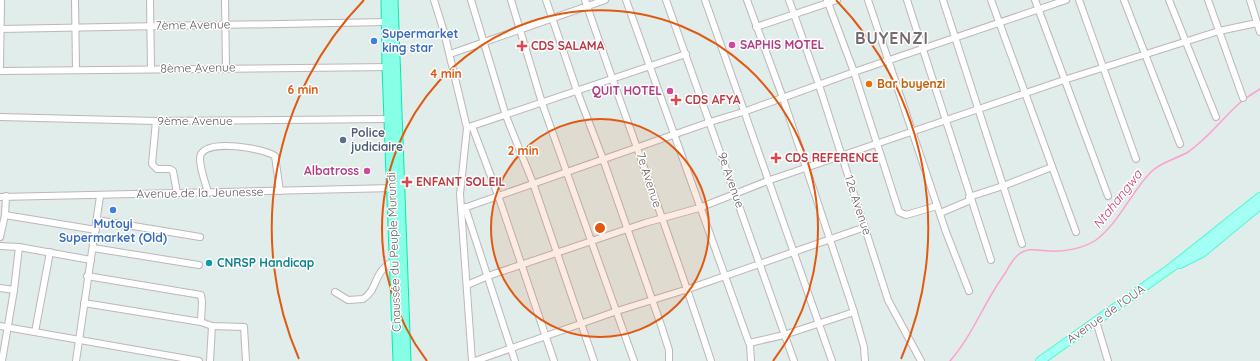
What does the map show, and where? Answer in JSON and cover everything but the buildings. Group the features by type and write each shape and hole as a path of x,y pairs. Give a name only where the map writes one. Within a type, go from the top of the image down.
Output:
{"highway":[{"name":"Chaussée du Peuple Murundi","path":"386,0 386,22 391,66 395,188 394,261 398,361"},
{"name":"Chaussée du Peuple Murundi","path":"394,0 389,119 406,361"}],"main road":[{"name":"Avenue de l'OUA","path":"1040,361 1172,267 1194,258 1260,197"},
{"name":"Avenue de l'OUA","path":"1212,240 1260,205"}],"street":[{"path":"0,66 1,0"},
{"path":"75,0 76,70"},
{"path":"150,0 151,69"},
{"path":"225,0 226,68"},
{"path":"434,0 470,127 498,195 554,361"},
{"path":"471,0 485,42 506,116 532,183 594,361"},
{"path":"511,0 542,103 634,361"},
{"path":"546,0 577,91 604,159 653,300 669,350 669,361"},
{"name":"7e Avenue","path":"585,0 612,80 638,147 661,218 688,289 711,361"},
{"path":"450,54 605,0"},
{"path":"626,0 675,134 699,208 749,342 751,361"},
{"name":"9e Avenue","path":"666,0 794,361"},
{"path":"706,0 832,361"},
{"path":"747,0 783,98 854,312 864,347 866,361"},
{"name":"12e Avenue","path":"789,0 819,85 888,300 921,361"},
{"path":"756,27 828,1 837,0"},
{"path":"868,0 913,132 954,265"},
{"path":"907,0 990,260"},
{"path":"943,0 1022,244"},
{"path":"991,0 1076,232"},
{"path":"1035,0 1108,196"},
{"path":"463,208 567,171 746,111 922,48 1066,0"},
{"path":"1079,0 1136,159"},
{"path":"1124,0 1180,144"},
{"path":"1168,0 1216,118"},
{"path":"1208,0 1243,98"},
{"path":"1250,0 1260,32"},
{"path":"828,1 854,72 899,212 906,215 935,207"},
{"name":"7ème Avenue","path":"1,29 386,22"},
{"path":"467,285 488,276 592,242 628,228 699,208 770,180 1064,80 1219,31 1257,24"},
{"path":"470,127 686,54"},
{"name":"8ème Avenue","path":"0,70 391,66"},
{"name":"9ème Avenue","path":"0,117 156,121 389,119"},
{"path":"156,121 152,164 157,169 170,169 173,171 177,193"},
{"path":"470,127 460,194 463,208 488,276 514,361"},
{"path":"208,192 199,160 201,154 205,150 213,147 228,146 252,148 268,152 274,156 280,191"},
{"path":"940,213 970,199 1052,167"},
{"name":"Avenue de la Jeunesse","path":"3,197 100,196 395,188"},
{"path":"76,361 87,276 96,230 100,196"},
{"path":"0,237 5,216 3,197"},
{"path":"935,207 940,213 969,291"},
{"path":"463,208 472,361"},
{"path":"5,216 96,230"},
{"path":"97,220 200,237"},
{"path":"475,361 511,350 617,311 688,289 865,227"},
{"path":"0,246 19,247 91,260"},
{"path":"3,360 19,247"},
{"path":"93,248 199,265"},
{"path":"35,332 50,252"},
{"path":"335,292 348,300 363,299 370,292 384,266 394,261"},
{"path":"87,276 201,295 201,322"},
{"path":"0,288 14,290"},
{"path":"84,303 201,322 212,326 245,328 246,361"},
{"path":"749,342 819,324 854,312"},
{"path":"1096,321 1108,361"},
{"path":"0,326 199,361"},
{"path":"210,361 212,326"}],"waterway":[{"name":"Ntahangwa","path":"1246,98 1260,89"},
{"name":"Ntahangwa","path":"950,361 966,340 1014,258 1022,252 1030,250 1068,250 1086,245 1096,240 1111,225 1151,172 1164,163 1188,152 1196,146 1210,134 1243,100"}],"place":[{"name":"Supermarket king star","path":"374,41"},
{"name":"SAPHIS MOTEL","path":"732,45"},
{"name":"CDS SALAMA","path":"522,46"},
{"name":"Bar buyenzi","path":"869,84"},
{"name":"QUIT HOTEL","path":"670,91"},
{"name":"CDS AFYA","path":"676,100"},
{"name":"Police judiciaire","path":"343,140"},
{"name":"CDS REFERENCE","path":"776,158"},
{"name":"Albatross","path":"367,171"},
{"name":"ENFANT SOLEIL","path":"407,182"},
{"name":"Mutoyi Supermarket (Old)","path":"113,210"},
{"name":"CNRSP Handicap","path":"209,263"}],"district":[{"name":"BUYENZI","path":"892,38"}]}
